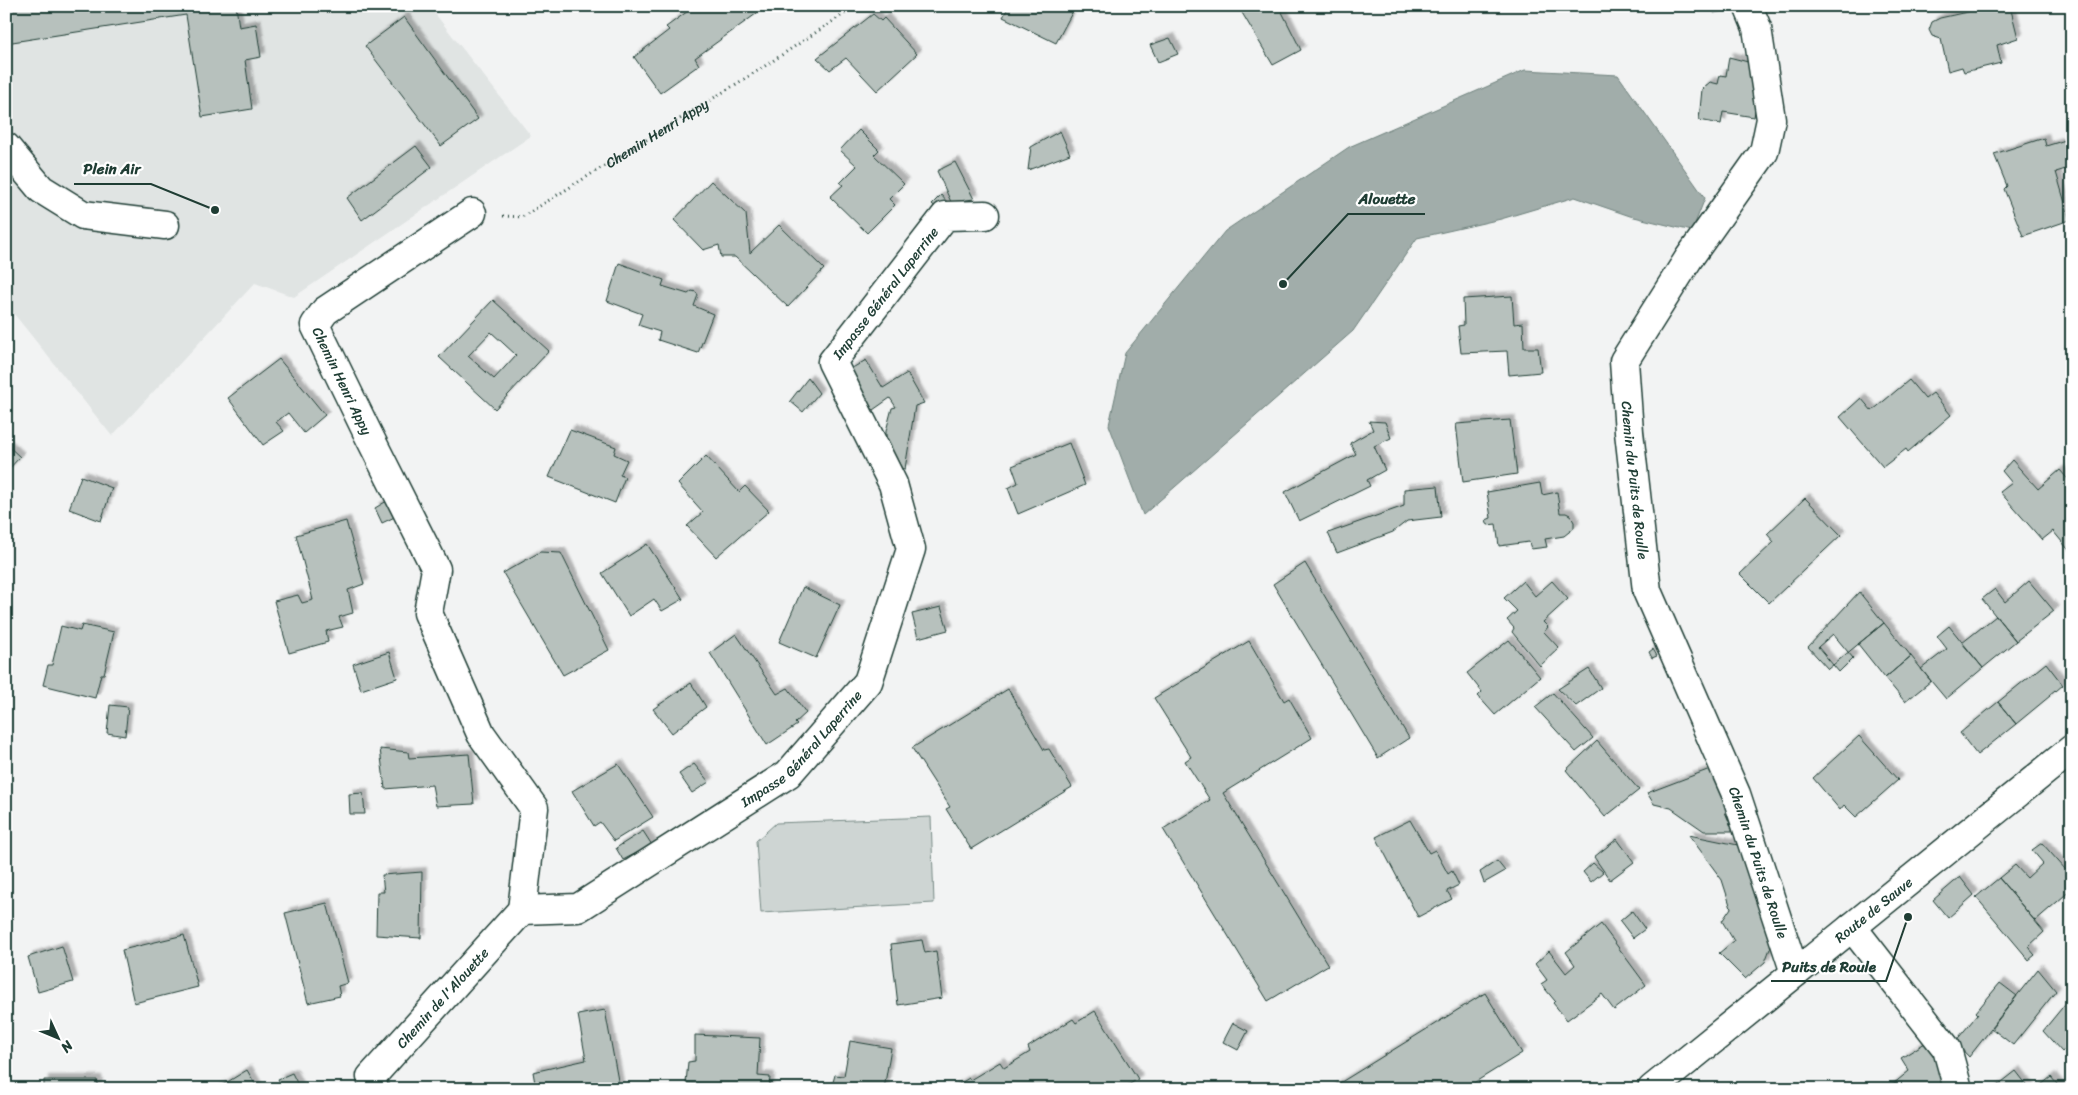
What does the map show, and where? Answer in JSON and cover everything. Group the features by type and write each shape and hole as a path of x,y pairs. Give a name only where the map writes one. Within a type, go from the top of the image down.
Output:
{"street":[{"name":"Chemin du Puits de Roulle","path":"1758,14 1771,119 1764,152 1689,258 1624,361 1629,432 1647,591 1736,794 1794,973"},
{"path":"6,147 41,189 83,215 165,225"},
{"name":"Chemin Henri Appy","path":"472,213 325,311 316,325 436,569 428,613 481,734 534,808 522,910"},
{"name":"Impasse Général Laperrine","path":"522,910 578,908 788,774 868,682 911,549 893,484 832,362 945,216 985,215"},
{"name":"Route de Sauve","path":"1652,1089 2072,749"},
{"name":"Chemin de l'Alouette","path":"366,1085 522,910"},
{"path":"1852,927 1947,1049 1958,1089"}],"path":[{"name":"Chemin Henri Appy","path":"472,213 522,218 762,68 856,6"}],"shaded area":[{"path":"6,6 429,6 531,136 294,297 255,283 112,436 6,304"},
{"path":"1525,70 1618,75 1705,198 1692,231 1630,216 1575,197 1501,219 1417,238 1353,331 1143,515 1109,425 1125,353 1225,231 1349,147"},
{"path":"931,817 934,903 761,913 756,841 776,823"}],"building":[{"path":"6,6 236,6 239,27 256,24 261,57 245,60 252,109 202,117 186,15 6,43"},
{"path":"695,6 767,6 695,58 699,65 660,93 634,57 669,30 666,27"},
{"path":"1009,6 1075,7 1056,43 1003,17"},
{"path":"1238,6 1279,6 1301,50 1273,65"},
{"path":"1711,6 1738,6 1739,8 1714,13"},
{"path":"1994,6 2010,6 2018,38 1997,45 2001,63 1964,72 1962,67 1948,71 1941,39 1932,36 1929,30 1932,22 1940,18"},
{"path":"873,14 881,21 884,18 917,54 877,91 846,58 830,70 817,58"},
{"path":"404,17 478,119 441,146 365,46"},
{"path":"1170,38 1178,54 1158,62 1150,45"},
{"path":"1729,57 1748,62 1757,98 1754,117 1723,112 1721,124 1699,120 1702,89 1710,82 1718,84 1720,75 1726,76"},
{"path":"859,130 879,150 874,155 904,184 889,199 895,205 867,233 830,197 843,185 840,183 857,166 840,150"},
{"path":"1060,131 1070,154 1028,170 1031,147"},
{"path":"2044,138 2046,146 2072,138 2072,167 2056,172 2070,220 2023,236 2004,189 2007,186 1994,154"},
{"path":"416,146 432,167 362,220 347,198"},
{"path":"955,162 974,199 951,202 937,171"},
{"path":"711,181 746,214 750,253 779,225 824,269 788,307 735,257 721,257 719,245 703,250 674,220"},
{"path":"941,195 947,202 940,211 932,204"},
{"path":"619,263 664,280 662,286 688,294 692,291 696,292 698,295 694,306 713,314 698,353 658,340 660,332 638,325 642,314 607,301"},
{"path":"1512,296 1514,324 1523,323 1524,348 1538,348 1541,372 1509,375 1507,351 1461,353 1458,326 1464,325 1463,299"},
{"path":"493,300 549,351 495,409 439,357","holes":["491,332 516,355 494,379 468,356"]},
{"path":"279,359 325,415 304,433 288,413 276,422 284,431 263,445 228,398"},
{"path":"866,360 883,388 907,373 924,403 915,406 905,469 891,467 886,457 886,431 892,408 896,407 890,398 873,410 858,391 849,370"},
{"path":"808,378 819,393 803,412 790,401"},
{"path":"1909,380 1925,399 1933,393 1951,415 1908,452 1906,449 1883,467 1840,417 1861,398 1872,411"},
{"path":"1510,420 1517,474 1463,482 1456,424"},
{"path":"1369,421 1385,422 1391,438 1374,446 1385,470 1367,480 1370,486 1299,521 1285,492 1356,454 1350,443 1373,430"},
{"path":"570,430 616,447 614,454 627,460 620,475 625,477 615,503 549,477"},
{"path":"1069,443 1085,485 1018,514 1008,488 1018,483 1012,466"},
{"path":"6,444 20,457 6,472"},
{"path":"706,456 739,492 745,486 769,511 716,557 687,526 703,512 678,484"},
{"path":"2012,460 2038,489 2060,470 2072,484 2072,554 2053,531 2042,540 2000,492 2012,483 2002,471"},
{"path":"81,476 112,488 101,521 69,509"},
{"path":"1540,483 1542,495 1557,492 1560,513 1570,515 1574,522 1574,528 1564,536 1545,539 1547,547 1531,549 1529,542 1499,546 1496,524 1488,525 1486,520 1491,518 1487,492"},
{"path":"1438,486 1441,517 1407,521 1393,532 1337,553 1328,533 1404,506 1404,489"},
{"path":"392,498 401,514 382,523 375,508"},
{"path":"1805,498 1841,535 1769,603 1740,574 1774,542 1767,534"},
{"path":"346,521 364,584 348,590 353,613 339,617 343,627 326,631 328,642 289,653 274,601 298,595 302,603 313,600 296,535"},
{"path":"647,544 683,599 662,611 654,599 629,616 602,573"},
{"path":"540,552 561,553 609,650 563,675 503,573"},
{"path":"1305,563 1409,738 1378,758 1273,584"},
{"path":"1523,581 1535,596 1552,581 1568,599 1543,622 1548,627 1544,632 1559,648 1540,666 1512,632 1514,628 1507,620 1517,611 1504,598"},
{"path":"2029,581 2054,611 2016,641 1982,599 1995,589 2005,602"},
{"path":"803,587 840,605 816,658 779,642"},
{"path":"1859,592 1884,623 1828,669 1808,647"},
{"path":"941,607 948,630 918,638 912,614"},
{"path":"1996,616 2016,641 1983,668 1962,643"},
{"path":"1884,623 1911,656 1885,678 1858,644"},
{"path":"82,625 114,632 104,674 101,674 95,698 43,685 48,665 52,665 61,626 80,631"},
{"path":"1949,626 1983,668 1946,699 1921,669 1947,649 1937,636"},
{"path":"736,634 777,694 788,688 806,713 795,723 797,725 767,745 710,653"},
{"path":"1833,634 1853,658 1839,672 1818,647"},
{"path":"1509,640 1540,677 1495,715 1478,696 1482,692 1467,673"},
{"path":"1249,641 1284,701 1289,698 1312,738 1223,793 1328,965 1268,1001 1163,829 1210,800 1185,761 1191,757 1154,698"},
{"path":"1653,649 1657,656 1652,658 1649,652"},
{"path":"389,652 397,678 361,690 353,664"},
{"path":"1911,656 1931,681 1905,702 1885,678"},
{"path":"2046,663 2063,685 2016,724 1998,702"},
{"path":"1589,669 1601,688 1576,706 1558,689"},
{"path":"691,683 706,707 672,733 653,709"},
{"path":"1008,689 1044,750 1049,749 1072,787 971,849 946,809 950,807 912,748"},
{"path":"1553,693 1593,738 1576,752 1535,707"},
{"path":"1998,702 2016,724 1977,755 1960,733"},
{"path":"110,705 128,707 125,736 107,733"},
{"path":"1859,736 1898,780 1856,817 1844,805 1840,810 1813,778"},
{"path":"1597,741 1639,790 1605,817 1566,770"},
{"path":"380,749 408,752 409,758 469,754 474,804 436,806 432,785 385,789"},
{"path":"618,764 653,817 614,841 600,822 594,826 572,791"},
{"path":"694,764 709,782 692,793 679,774"},
{"path":"1710,769 1721,791 1733,808 1725,812 1733,831 1704,831 1671,808 1654,804 1647,793"},
{"path":"363,793 365,814 350,814 349,794"},
{"path":"1410,820 1429,853 1435,850 1448,874 1452,871 1459,885 1447,891 1452,899 1418,917 1376,837"},
{"path":"643,831 652,845 623,860 616,848"},
{"path":"1689,835 1738,845 1771,946 1765,962 1745,979 1719,953 1734,941 1722,921 1731,908 1722,880"},
{"path":"1617,839 1634,862 1610,880 1594,857"},
{"path":"2042,843 2066,870 2072,865 2072,889 2035,921 1999,878 2015,865 2027,878 2043,863 2032,850"},
{"path":"1497,861 1505,871 1484,883 1480,872"},
{"path":"1593,863 1603,872 1591,882 1583,872"},
{"path":"422,872 421,938 376,935 377,892 384,892 382,875"},
{"path":"1960,877 1974,895 1948,918 1933,900"},
{"path":"1999,878 2044,932 2028,947 2035,955 2029,960 1976,897"},
{"path":"327,903 348,983 338,986 340,996 308,1003 285,913"},
{"path":"1632,911 1645,929 1633,938 1620,921"},
{"path":"1601,924 1646,985 1614,1010 1602,994 1567,1020 1541,984 1547,980 1535,964 1549,951 1566,973 1575,965 1566,952"},
{"path":"184,935 198,987 134,1003 122,950"},
{"path":"922,940 925,953 936,951 942,998 898,1005 891,944"},
{"path":"62,946 73,982 38,992 28,957"},
{"path":"2038,969 2056,991 2013,1045 1991,1028"},
{"path":"2000,983 2017,996 1969,1057 1955,1042"},
{"path":"1485,993 1522,1053 1464,1089 1330,1089"},
{"path":"2066,1003 2072,1009 2072,1043 2062,1052 2043,1031"},
{"path":"605,1010 619,1086 606,1089 536,1089 533,1072 586,1060 578,1015"},
{"path":"1095,1011 1138,1079 1122,1089 951,1089 1000,1062 1004,1068 1030,1052 1028,1047 1073,1019 1076,1023"},
{"path":"1233,1023 1248,1031 1238,1050 1223,1042"},
{"path":"695,1035 760,1038 758,1076 770,1077 769,1089 736,1089 736,1086 686,1083 688,1062 695,1061"},
{"path":"850,1041 891,1048 884,1089 831,1089 835,1075 844,1076"},
{"path":"1925,1043 1938,1060 1944,1089 1887,1089 1909,1071 1901,1058"},
{"path":"247,1070 258,1089 216,1089"},
{"path":"2016,1071 2030,1089 1993,1089"},
{"path":"292,1073 300,1089 283,1089 278,1079"},
{"path":"2051,1077 2061,1089 2036,1089"},
{"path":"44,1080 97,1080 98,1089 44,1089"}],"place":[{"name":"Plein Air","path":"215,210"},
{"name":"Alouette","path":"1283,284"},
{"name":"Puits de Roule","path":"1908,917"}]}
